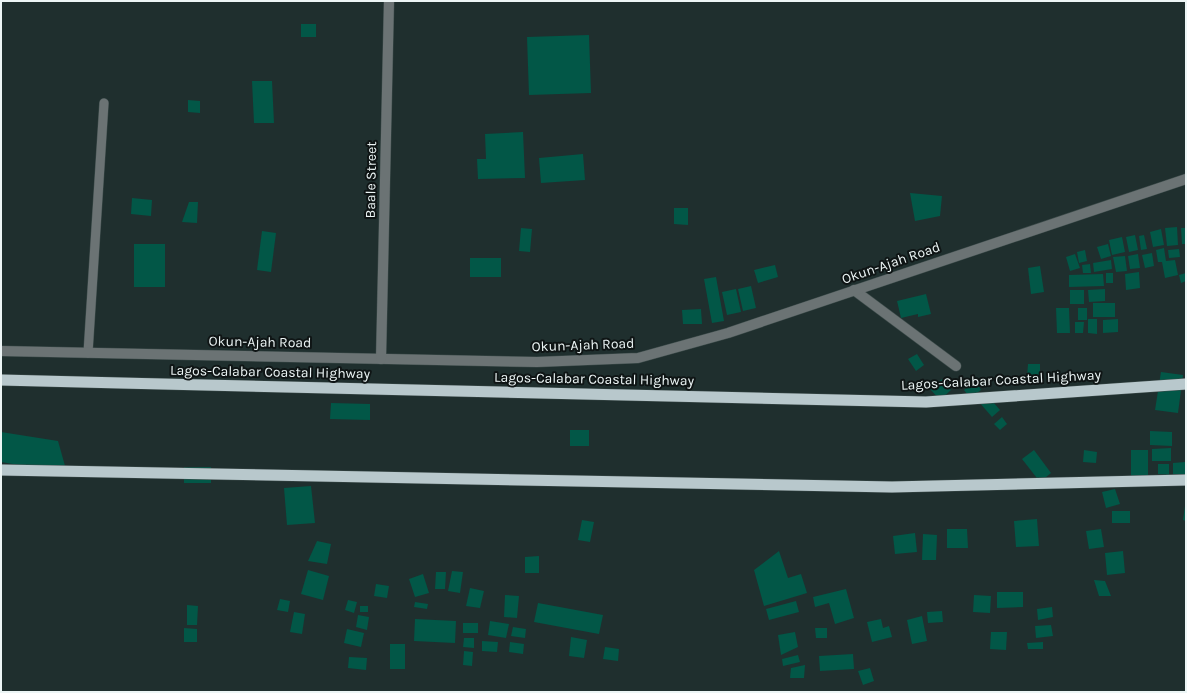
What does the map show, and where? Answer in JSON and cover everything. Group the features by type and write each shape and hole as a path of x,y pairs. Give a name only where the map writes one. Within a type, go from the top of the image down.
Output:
{"highway":[{"name":"Lagos-Calabar Coastal Highway","path":"1,380 926,402 1186,384"},
{"path":"1,470 892,487 1186,480"}],"street":[{"name":"Baale Street","path":"381,359 389,1"},
{"name":"Okun-Ajah Road","path":"1,351 538,362 638,358 728,333 1186,179"},
{"path":"854,290 956,366"}],"lane":[{"path":"88,353 104,103"}],"building":[{"path":"301,24 316,24 316,37 301,37"},
{"path":"589,35 591,93 529,95 527,37"},
{"path":"252,81 272,81 274,123 254,123"},
{"path":"188,100 200,101 200,113 188,112"},
{"path":"523,132 525,178 478,179 477,159 486,159 485,134"},
{"path":"583,154 585,180 541,183 539,158"},
{"path":"910,193 942,196 940,216 915,221"},
{"path":"132,198 152,200 151,216 131,214"},
{"path":"189,202 198,202 197,223 182,222"},
{"path":"674,208 688,208 688,225 674,224"},
{"path":"1177,227 1178,245 1167,246 1165,228"},
{"path":"521,228 532,229 530,252 519,251"},
{"path":"1181,228 1186,228 1186,244 1182,244"},
{"path":"1161,229 1164,245 1153,247 1150,232"},
{"path":"262,231 276,233 271,272 257,270"},
{"path":"1135,235 1138,250 1129,252 1126,237"},
{"path":"1144,235 1147,249 1141,250 1139,236"},
{"path":"1122,237 1125,252 1112,255 1109,240"},
{"path":"134,244 165,244 165,287 134,287"},
{"path":"1108,244 1111,256 1101,259 1097,247"},
{"path":"1164,248 1166,261 1175,260 1178,275 1165,278 1162,262 1158,262 1156,250"},
{"path":"1179,249 1180,257 1169,258 1168,250"},
{"path":"1085,250 1087,261 1079,263 1077,252"},
{"path":"1152,253 1154,266 1145,268 1142,255"},
{"path":"1075,254 1080,268 1070,271 1066,257"},
{"path":"1138,254 1140,268 1130,269 1128,256"},
{"path":"1125,256 1127,271 1116,272 1113,257"},
{"path":"470,258 501,258 501,277 470,277"},
{"path":"1111,260 1112,269 1094,272 1093,263"},
{"path":"1090,264 1091,273 1083,273 1082,265"},
{"path":"775,265 778,277 758,283 754,270"},
{"path":"1040,266 1044,292 1031,294 1028,268"},
{"path":"1139,272 1140,288 1126,290 1125,274"},
{"path":"1106,273 1113,273 1113,283 1106,283"},
{"path":"1186,273 1186,281 1181,283 1179,275"},
{"path":"1103,274 1104,286 1069,287 1069,275"},
{"path":"716,277 724,321 712,323 704,279"},
{"path":"751,286 756,308 743,311 738,289"},
{"path":"736,289 741,312 727,315 722,292"},
{"path":"1105,289 1105,301 1089,302 1088,290"},
{"path":"1070,290 1084,290 1084,304 1070,304"},
{"path":"926,294 931,314 918,317 918,314 901,318 897,301"},
{"path":"1093,303 1115,303 1115,317 1093,317"},
{"path":"1056,308 1069,308 1070,333 1057,333"},
{"path":"1078,308 1087,308 1087,320 1078,320"},
{"path":"701,309 702,324 683,324 682,310"},
{"path":"1088,319 1097,319 1097,334 1088,333"},
{"path":"1118,319 1118,332 1103,333 1103,320"},
{"path":"1075,322 1084,322 1083,333 1075,333"},
{"path":"917,354 924,365 916,371 908,359"},
{"path":"1028,364 1040,364 1040,378 1027,377"},
{"path":"1161,372 1183,375 1178,413 1155,410"},
{"path":"942,379 951,390 940,400 930,389"},
{"path":"975,381 981,390 970,398 964,390"},
{"path":"987,395 1000,410 992,417 979,402"},
{"path":"331,403 370,404 370,420 330,419"},
{"path":"1002,417 1007,424 1000,430 994,424"},
{"path":"570,430 589,430 589,446 570,446"},
{"path":"1150,431 1172,432 1172,446 1150,445"},
{"path":"1,432 58,441 67,473 1,462"},
{"path":"1171,448 1171,461 1152,461 1152,449"},
{"path":"1034,450 1051,473 1040,482 1022,459"},
{"path":"1084,450 1097,452 1096,463 1083,462"},
{"path":"1131,450 1148,450 1148,476 1131,476"},
{"path":"1185,462 1185,474 1173,474 1173,463"},
{"path":"1158,464 1169,464 1169,475 1158,474"},
{"path":"184,467 211,467 211,483 184,483"},
{"path":"311,486 315,523 287,525 284,488"},
{"path":"1115,489 1120,504 1106,508 1102,492"},
{"path":"1186,506 1186,521 1183,520"},
{"path":"1112,511 1130,511 1130,523 1112,523"},
{"path":"1037,519 1039,546 1016,547 1014,521"},
{"path":"582,520 594,522 590,542 578,540"},
{"path":"947,529 967,529 968,548 947,548"},
{"path":"1101,529 1104,547 1089,549 1086,531"},
{"path":"915,533 917,552 895,554 893,536"},
{"path":"923,534 937,535 936,560 922,560"},
{"path":"317,541 331,544 327,564 308,561"},
{"path":"779,551 788,578 801,574 807,593 764,606 754,570"},
{"path":"1123,551 1125,573 1107,575 1105,553"},
{"path":"539,556 539,573 525,573 525,557"},
{"path":"308,570 329,576 323,600 301,594"},
{"path":"452,571 463,572 460,593 448,591"},
{"path":"436,572 446,572 445,589 435,589"},
{"path":"423,574 429,593 415,597 409,579"},
{"path":"1094,580 1105,581 1111,596 1099,596"},
{"path":"376,584 389,586 387,598 374,596"},
{"path":"470,588 484,591 480,608 466,606"},
{"path":"846,589 854,618 835,624 829,603 815,607 813,597"},
{"path":"997,592 1023,592 1023,607 997,608"},
{"path":"505,595 519,596 517,618 504,617"},
{"path":"974,595 991,596 990,613 973,612"},
{"path":"280,599 290,601 288,612 277,610"},
{"path":"348,600 357,602 354,613 345,610"},
{"path":"796,601 799,612 769,620 766,609"},
{"path":"415,602 428,604 427,609 414,607"},
{"path":"538,603 603,615 599,634 534,622"},
{"path":"187,605 198,606 197,625 187,625"},
{"path":"360,606 368,606 368,612 360,612"},
{"path":"1052,607 1053,617 1038,620 1037,609"},
{"path":"942,611 943,622 928,623 927,612"},
{"path":"294,612 305,614 302,634 290,632"},
{"path":"358,615 369,617 367,630 356,627"},
{"path":"922,616 927,641 912,644 907,620"},
{"path":"415,619 456,621 455,643 414,641"},
{"path":"881,619 883,628 889,626 892,637 872,642 867,622"},
{"path":"490,621 509,624 506,638 488,635"},
{"path":"463,623 478,623 478,633 463,633"},
{"path":"1051,625 1053,636 1036,638 1035,626"},
{"path":"513,627 526,629 525,638 511,636"},
{"path":"184,628 197,629 197,642 184,642"},
{"path":"815,628 827,628 827,638 816,638"},
{"path":"347,629 364,633 361,647 344,643"},
{"path":"795,632 798,647 781,655 778,635"},
{"path":"991,632 1007,632 1006,650 990,649"},
{"path":"571,637 587,640 584,658 569,656"},
{"path":"464,638 474,638 474,648 463,647"},
{"path":"482,641 498,642 497,652 482,651"},
{"path":"510,642 524,644 523,654 509,652"},
{"path":"1043,642 1043,649 1028,649 1027,643"},
{"path":"390,644 405,644 405,669 390,669"},
{"path":"605,647 619,649 618,661 603,659"},
{"path":"464,651 473,652 472,666 463,665"},
{"path":"853,654 854,669 820,671 819,656"},
{"path":"798,655 800,662 783,666 782,659"},
{"path":"349,657 367,658 366,670 348,668"},
{"path":"805,665 804,678 790,678 791,668"},
{"path":"870,668 874,681 863,685 858,671"}]}
